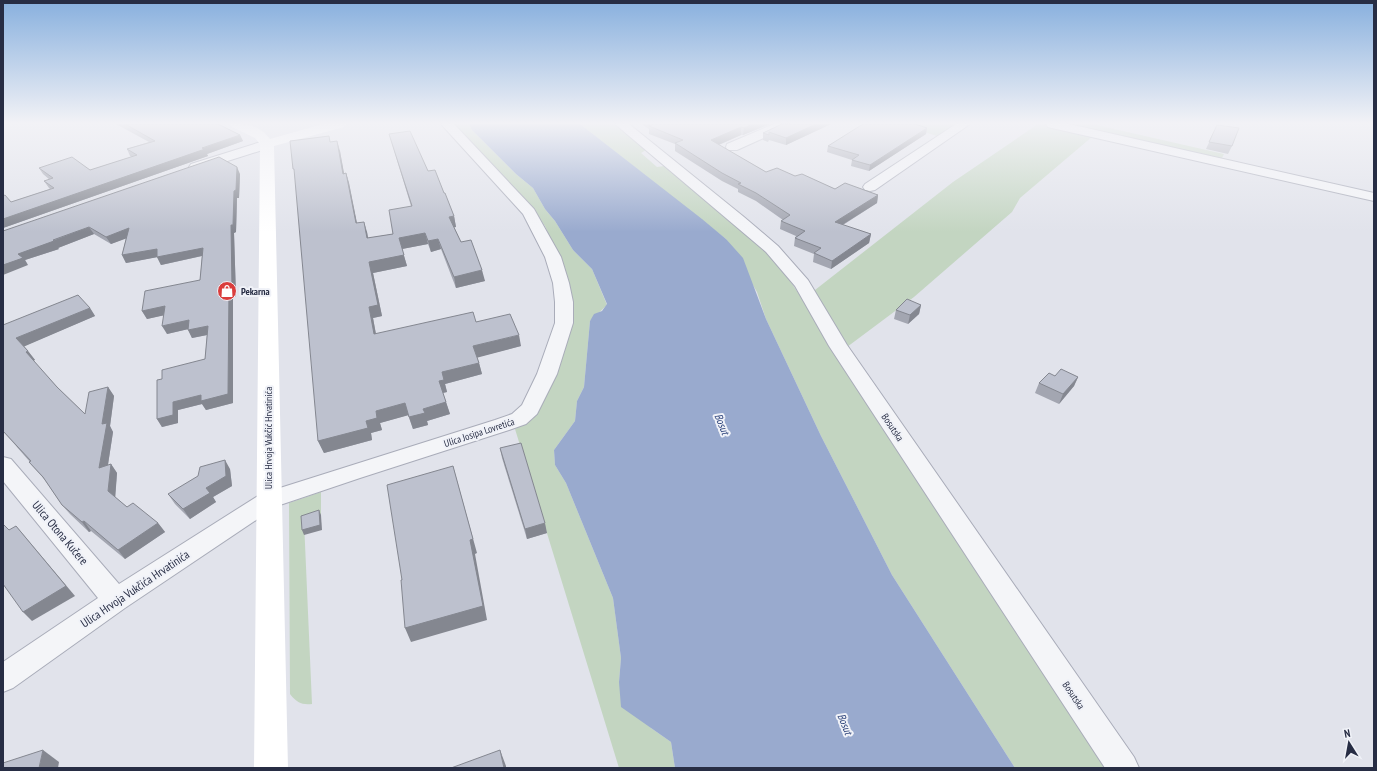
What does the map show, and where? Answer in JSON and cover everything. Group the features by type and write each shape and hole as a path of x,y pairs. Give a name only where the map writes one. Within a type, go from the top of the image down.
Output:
{"main road":[{"name":"Ulica Hrvoja Vukčić Hrvatinića","path":"268,160 271,768"}],"street":[{"path":"183,171 218,160"},
{"name":"Ulica Josipa Lovretića","path":"269,500 519,419 530,409 547,374 564,323 564,302 561,283 554,257 529,212 481,160"},
{"name":"Bosutska","path":"665,160 772,249 802,284 838,346 1123,768"},
{"path":"870,188 911,160"},
{"path":"1213,160 1374,196"},
{"name":"Ulica Otona Kučere","path":"3,465 116,600"},
{"name":"Ulica Hrvoja Vukčića Hrvatinića","path":"3,678 116,600 269,500"}],"green space":[{"path":"486,160 502,160 533,188 545,209 555,221 573,250 592,269 607,305 590,321 584,387 577,401 575,421 554,450 555,465 566,483 613,598 621,658 619,682 651,728 671,742 675,768 619,768 515,429 528,422 534,416 553,377 560,260 545,226 534,210"},
{"path":"626,160 649,160 657,167 664,166 708,201 778,263 1118,768 1015,768 892,575 821,436 766,319 757,292 726,239"},
{"path":"985,160 1065,160 1020,198 1012,212 914,297 847,347 812,295 815,290 953,182"},
{"path":"321,492 321,515 304,521 312,704 305,704 295,700 290,694 289,503"}],"water":[{"name":"Bosut","path":"502,160 626,160 726,239 743,258 766,319 821,436 892,575 1015,768 675,768 671,742 621,707 619,682 621,658 613,598 566,483 555,465 554,450 575,421 577,401 584,387 590,321 594,314 602,311 607,304 592,269 573,250 555,221 545,209 533,188"}],"building":[{"path":"63,160 76,160 90,170 121,160 173,160 3,219 3,196 5,195 11,202 54,188 44,181 53,178 39,168"},
{"path":"210,160 224,160 237,167 236,190 234,191 233,225 231,225 232,288 229,289 228,394 201,401 201,395 173,402 173,415 157,419 157,380 162,379 162,370 205,359 208,326 188,330 189,320 162,326 165,306 142,311 145,291 200,280 203,248 157,257 157,249 122,255 129,228 106,237 89,227 18,254 23,258 3,265 3,231"},
{"path":"292,160 340,160 343,174 346,173 356,223 364,222 367,238 393,234 389,210 412,206 397,160 423,160 428,171 435,170 454,216 449,217 461,242 471,240 482,270 454,277 438,239 428,241 425,233 399,238 404,255 369,262 378,305 369,307 374,334 473,312 476,322 510,314 519,335 473,346 479,363 442,372 444,380 439,381 446,402 423,409 425,413 409,417 405,403 376,411 377,418 366,421 368,428 318,441"},
{"path":"702,160 745,160 766,172 777,168 795,176 802,174 835,189 845,183 878,195 835,222 871,234 832,261 814,253 821,248 795,238 805,231 781,221 790,215 756,193 738,184 741,183"},
{"path":"852,160 878,160 870,165"},
{"path":"78,295 90,308 16,338 28,351 26,352 57,387 85,414 89,392 108,387 102,424 107,423 99,468 111,464 108,491 127,507 133,503 158,523 118,550 84,521 82,522 62,505 43,477 29,462 31,461 3,431 3,325"},
{"path":"907,299 921,305 910,315 896,310"},
{"path":"1061,369 1078,377 1063,394 1039,383 1049,373 1055,376"},
{"path":"521,443 545,523 525,529 500,448"},
{"path":"225,460 226,476 206,488 210,493 183,509 168,494 198,476 200,467"},
{"path":"453,466 473,539 470,540 483,606 405,628 402,580 387,485"},
{"path":"319,510 320,525 302,530 301,516"},
{"path":"3,524 9,530 16,526 66,586 23,612 3,584"},
{"path":"43,750 39,768 3,768 3,763"},
{"path":"500,750 504,768 451,768"}],"place":[{"name":"Pekarna","path":"227,291"}]}
